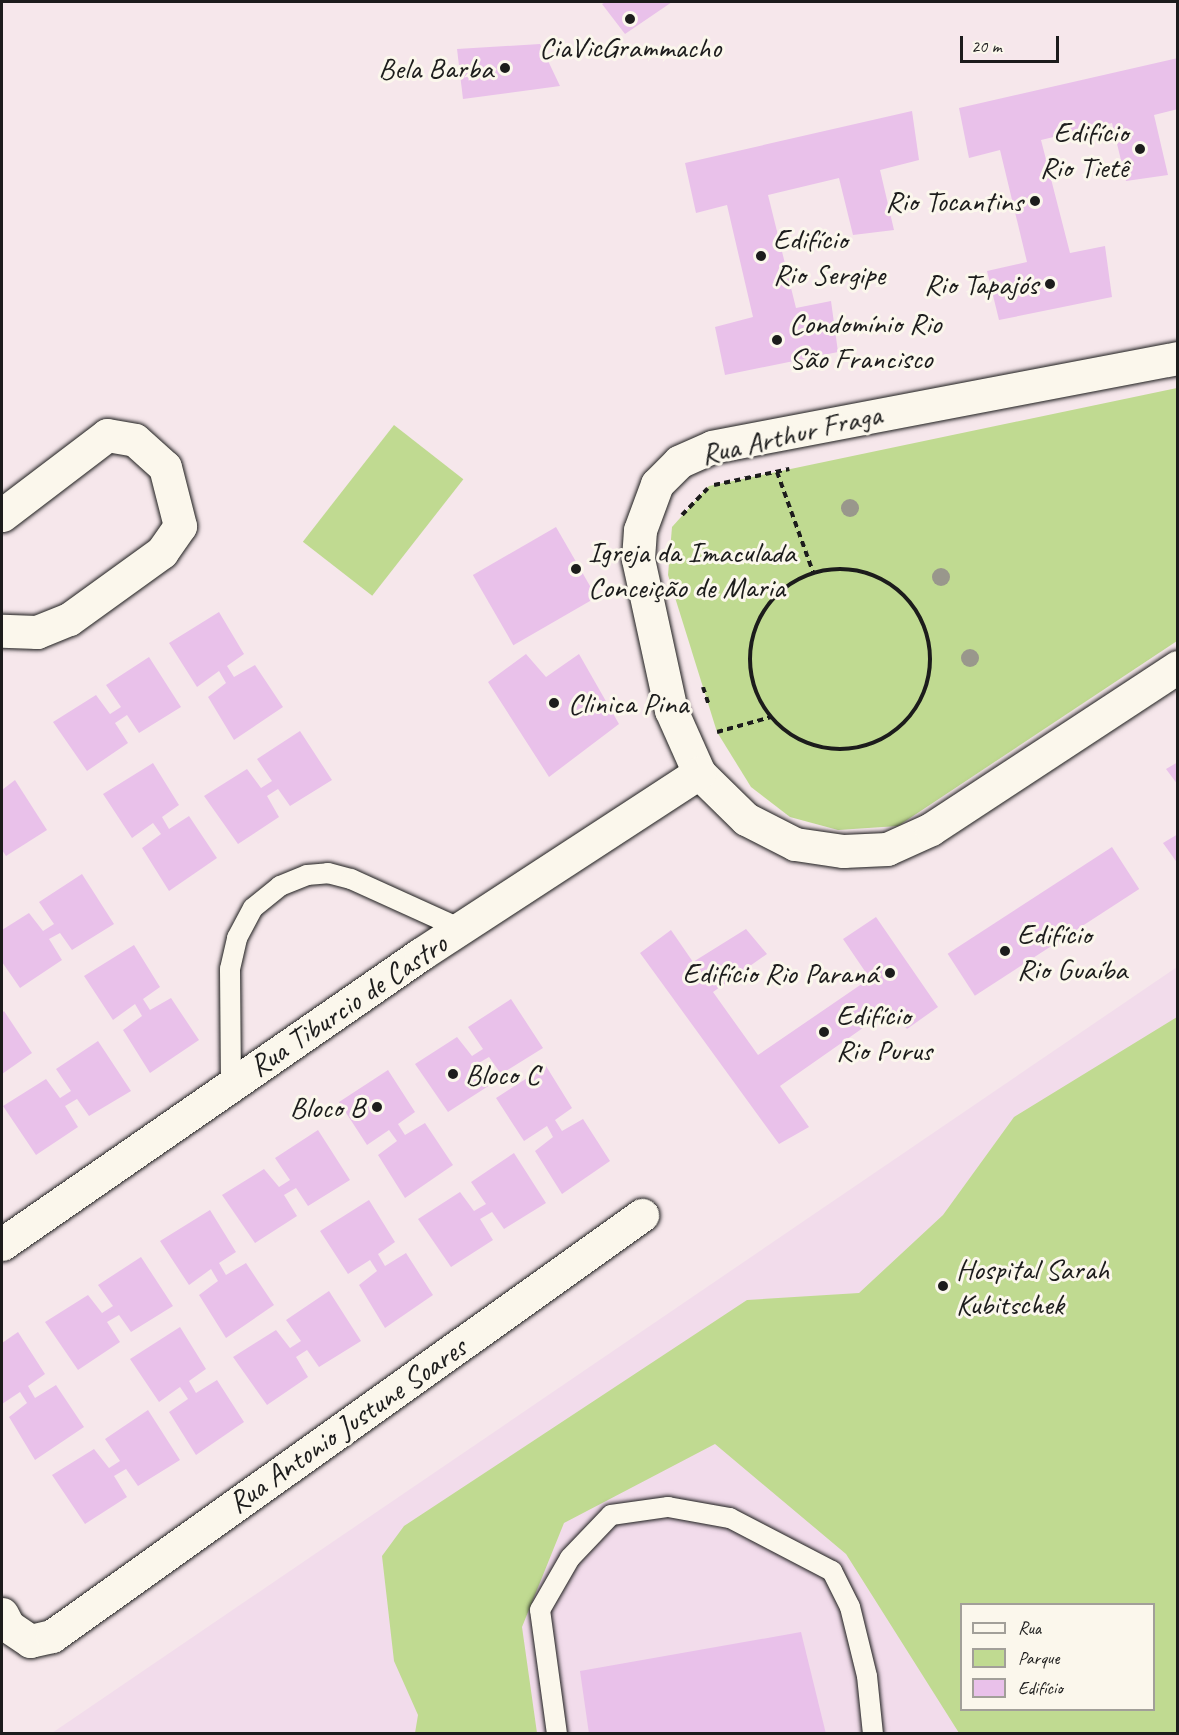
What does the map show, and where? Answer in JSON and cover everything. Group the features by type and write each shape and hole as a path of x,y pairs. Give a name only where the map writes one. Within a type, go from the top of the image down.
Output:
{"street":[{"name":"Rua Arthur Fraga","path":"1178,358 712,447 680,462 657,484 640,530 638,559 671,710 699,773 746,819 795,844 843,851 886,849 931,829 1178,667"},
{"path":"2,515 107,435 135,440 165,467 180,526 162,552 69,619 37,632 2,631"},
{"name":"Rua Tiburcio de Castro","path":"2,1244 460,929 699,773"},
{"name":"Rua Antonio Justune Soares","path":"2,1614 8,1626 30,1641 52,1636 642,1215"}],"lane":[{"path":"231,1085 230,969 237,938 253,908 280,886 307,875 328,873 351,879 460,929"},
{"path":"557,1734 540,1610 570,1558 611,1515 668,1507 730,1518 831,1571 850,1606 867,1676 873,1734"}],"path":[{"path":"679,519 709,486 800,467"},
{"path":"777,472 813,572"},
{"path":"843,568 871,574 897,590 917,612 928,640 929,669 921,698 904,722 880,740 852,748 822,747 794,736 771,717 755,692 749,663 753,633 765,607 786,585 813,572 843,568"},
{"path":"699,676 710,710"},
{"path":"717,732 771,717"},
{"path":"713,721 723,741"}],"shaded area":[{"name":"Hospital Sarah Kubitschek","path":"1177,967 1177,1733 52,1733"}],"green space":[{"path":"1177,388 1177,641 898,826 838,830 790,817 751,787 717,732 668,575 672,527 709,486"},
{"path":"394,425 463,479 372,596 303,542"},
{"path":"1177,1017 1177,1733 959,1733 846,1554 715,1444 564,1523 522,1627 537,1733 415,1733 418,1715 394,1661 382,1556 404,1526 747,1300 859,1293 943,1215 1014,1117"}],"building":[{"name":"CiaVicGrammacho","path":"606,2 672,2 625,34 602,4"},
{"name":"Bela Barba","path":"540,44 560,86 463,99 457,49"},
{"path":"1178,58 1178,109 1154,115 1168,175 1126,181 1112,123 1041,140 1070,253 1105,246 1112,297 999,320 987,271 1027,262 1000,150 969,158 959,108"},
{"path":"912,111 919,160 880,170 894,230 853,235 839,178 768,195 796,308 831,301 838,352 725,375 715,327 753,317 727,205 696,213 685,163"},
{"path":"556,527 596,597 513,645 473,575"},
{"path":"219,612 244,654 227,666 234,677 255,665 283,707 234,740 208,697 226,683 219,671 197,687 169,643"},
{"name":"Clinica Pina","path":"526,654 546,677 579,654 619,724 549,777 488,682"},
{"path":"149,657 181,707 139,733 127,715 115,723 128,743 87,771 53,722 96,695 110,714 121,707 106,685"},
{"path":"300,731 332,780 290,806 278,789 267,796 279,817 238,844 204,796 247,769 261,788 272,781 257,759"},
{"path":"1178,762 1178,785 1166,769"},
{"path":"153,763 179,805 162,817 169,829 189,816 217,858 169,891 142,848 161,834 153,823 132,838 103,794"},
{"path":"15,780 47,830 6,856 2,850 2,790"},
{"path":"1178,834 1178,864 1163,843"},
{"path":"1112,847 1139,889 975,996 948,954"},
{"path":"82,874 114,924 72,950 60,933 49,939 62,960 20,988 2,962 2,930 29,913 43,931 54,924 39,902"},
{"path":"876,917 938,1007 907,1029 890,1009 780,1086 809,1127 779,1144 640,953 671,930 693,962 746,929 767,954 713,992 758,1055 869,979 875,986 843,939"},
{"path":"134,945 160,987 143,999 150,1010 171,998 199,1040 150,1073 123,1030 142,1016 135,1004 113,1020 84,976"},
{"path":"511,999 543,1048 501,1074 489,1057 477,1064 490,1085 448,1112 415,1064 457,1037 472,1056 483,1049 468,1027"},
{"path":"4,1011 32,1053 2,1074 2,1013"},
{"path":"98,1041 131,1091 89,1116 77,1099 65,1106 78,1127 36,1155 3,1106 46,1079 60,1098 71,1091 56,1069"},
{"path":"546,1066 572,1108 555,1120 562,1131 583,1119 610,1161 562,1194 535,1151 553,1137 547,1126 524,1141 496,1098"},
{"path":"388,1070 415,1112 398,1124 405,1135 425,1123 453,1165 405,1198 378,1155 397,1141 389,1130 367,1145 339,1102"},
{"path":"318,1130 350,1180 308,1206 296,1188 284,1195 297,1216 255,1243 222,1195 264,1169 279,1187 290,1180 275,1158"},
{"path":"514,1153 546,1203 504,1229 492,1212 480,1219 493,1240 451,1267 418,1219 460,1192 474,1211 486,1204 471,1182"},
{"path":"369,1200 395,1242 378,1254 385,1266 406,1253 433,1295 385,1328 359,1285 377,1271 370,1260 348,1274 320,1231"},
{"path":"210,1210 236,1252 219,1263 226,1275 246,1263 274,1305 226,1338 199,1295 218,1281 211,1269 189,1285 160,1241"},
{"path":"141,1257 173,1306 131,1332 119,1315 107,1322 120,1342 78,1370 45,1322 88,1295 102,1313 113,1306 98,1285"},
{"path":"329,1291 361,1341 319,1367 307,1350 296,1357 308,1377 267,1405 233,1357 276,1330 290,1348 301,1341 286,1320"},
{"path":"180,1327 206,1369 189,1381 196,1393 217,1380 244,1422 196,1455 169,1412 188,1399 180,1387 159,1402 130,1359"},
{"path":"18,1332 45,1374 28,1386 35,1398 56,1385 84,1427 35,1460 9,1417 27,1403 20,1392 2,1404 2,1343"},
{"path":"148,1410 180,1460 138,1486 126,1469 114,1476 127,1497 85,1524 52,1475 94,1449 109,1468 120,1461 105,1439"},
{"path":"801,1632 826,1734 589,1734 580,1671"}],"place":[{"name":"CiaVicGrammacho","path":"630,19"},
{"name":"Bela Barba","path":"505,68"},
{"name":"Edifício Rio Tietê","path":"1140,149"},
{"name":"Rio Tocantins","path":"1035,201"},
{"name":"Edifício Rio Sergipe","path":"761,256"},
{"name":"Rio Tapajós","path":"1050,284"},
{"name":"Condomínio Rio São Francisco","path":"777,340"},
{"name":"Igreja da Imaculada Conceição de Maria","path":"576,569"},
{"name":"Clinica Pina","path":"554,703"},
{"name":"Edifício Rio Guaíba","path":"1005,951"},
{"name":"Edifício Rio Paraná","path":"890,973"},
{"name":"Edifício Rio Purus","path":"824,1032"},
{"name":"Bloco C","path":"453,1074"},
{"name":"Bloco B","path":"377,1107"},
{"name":"Hospital Sarah Kubitschek","path":"943,1286"}]}
